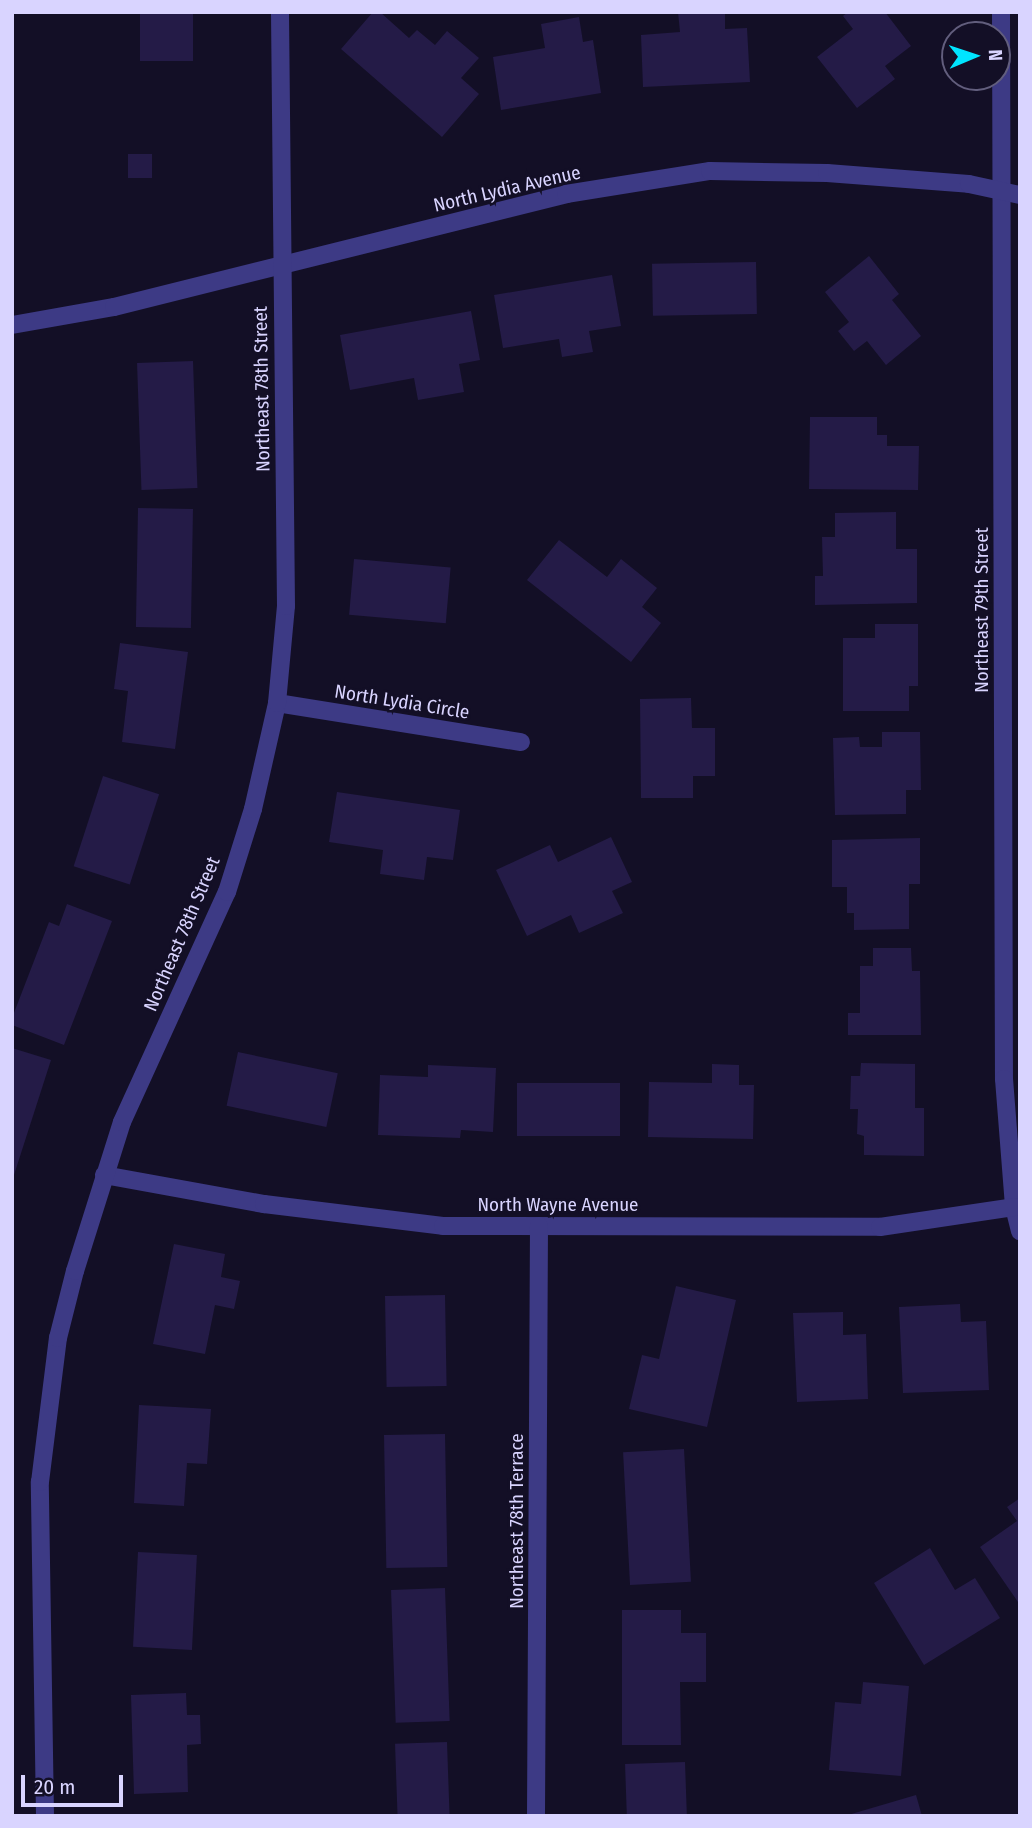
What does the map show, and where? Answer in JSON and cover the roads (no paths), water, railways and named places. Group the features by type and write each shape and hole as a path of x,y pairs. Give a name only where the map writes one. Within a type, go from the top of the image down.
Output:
{"street":[{"name":"Northeast 78th Street","path":"45,1816 40,1482 43,1439 58,1338 104,1175 148,1059 192,972 227,892 253,808 276,704 286,606 280,12"},
{"name":"Northeast 79th Street","path":"1001,12 1012,193 1004,1079 1014,1208 1020,1231"},
{"name":"North Lydia Avenue","path":"12,325 114,306 566,194 710,171 827,173 969,184 1012,193"},
{"name":"North Lydia Circle","path":"276,704 521,742"},
{"name":"North Wayne Avenue","path":"104,1175 264,1204 443,1226 880,1227 1014,1208"},
{"name":"Northeast 78th Terrace","path":"536,1816 539,1226"}]}
